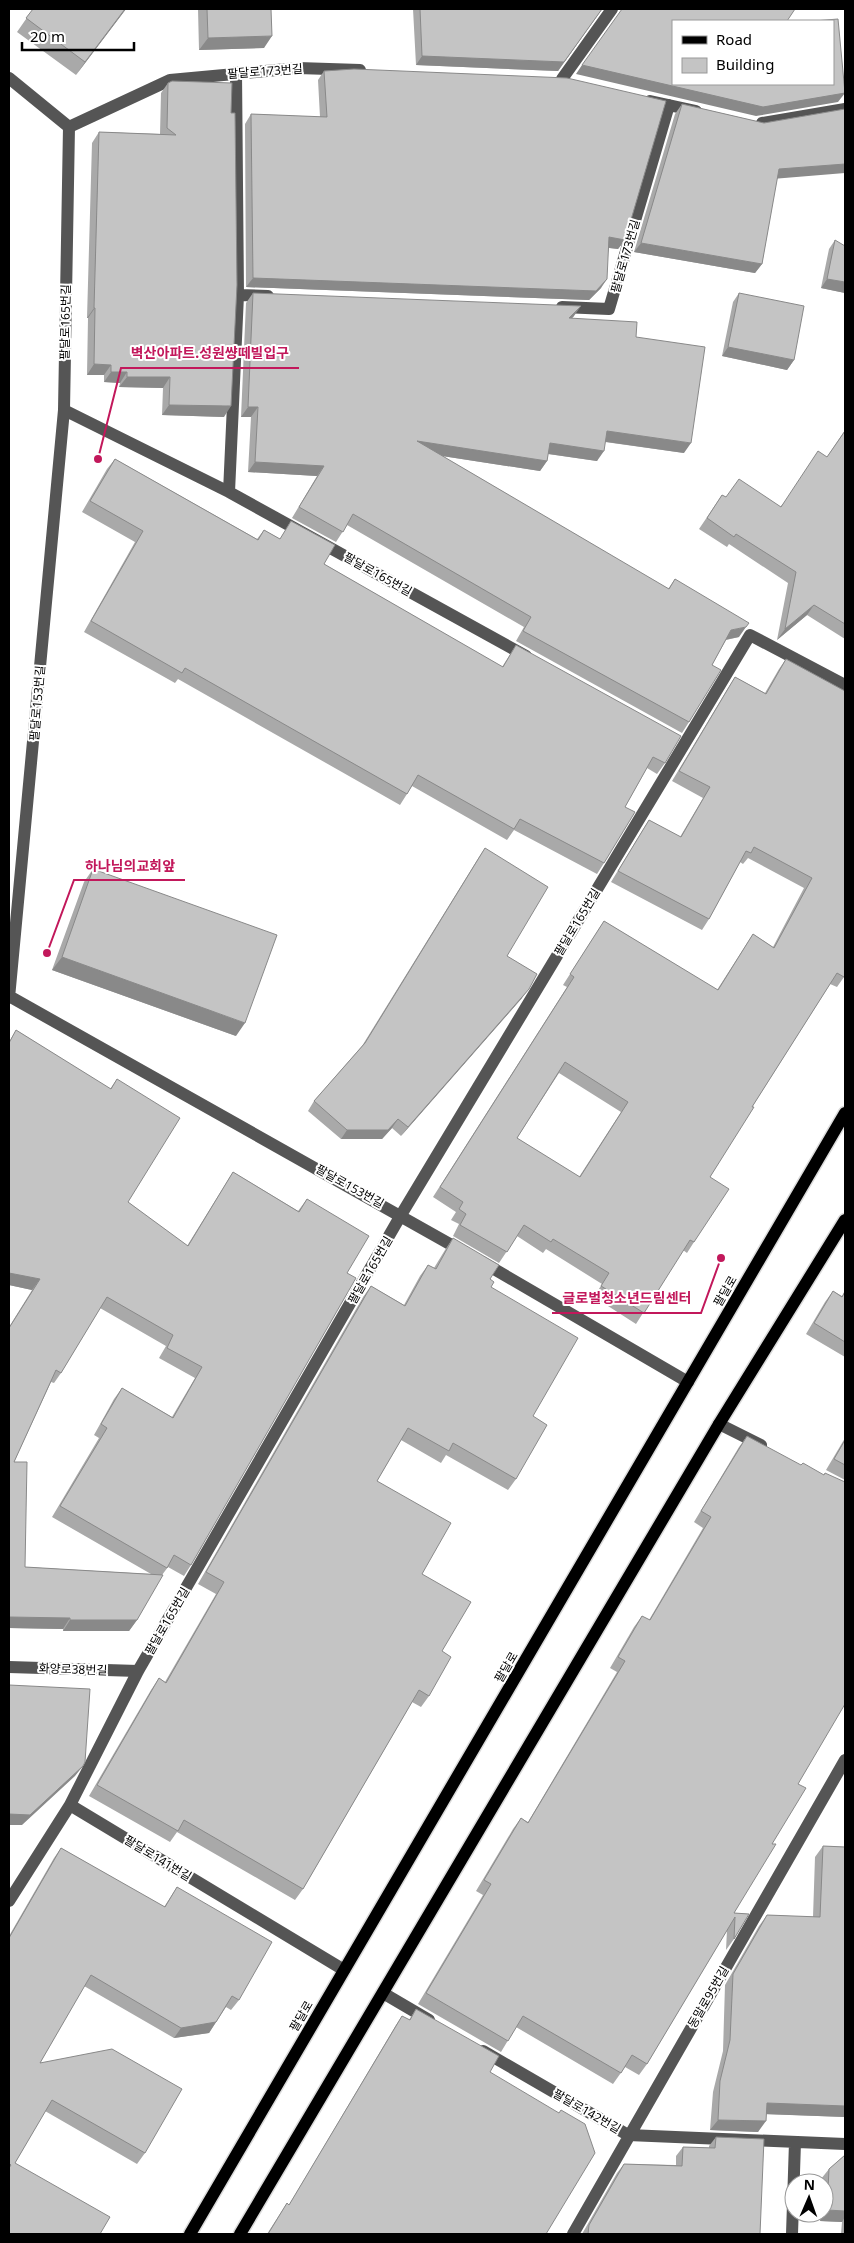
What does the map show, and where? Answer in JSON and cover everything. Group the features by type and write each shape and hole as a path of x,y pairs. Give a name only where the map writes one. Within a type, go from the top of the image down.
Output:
{"main road":[{"name":"팔달로","path":"190,2234 845,1113"},
{"path":"240,2234 720,1424 845,1220"}],"street":[{"path":"562,80 612,9"},
{"name":"팔달로173번길","path":"69,127 170,80 236,72 298,68 376,71"},
{"path":"229,492 238,294 236,72"},
{"path":"9,78 69,127"},
{"path":"640,98 708,114"},
{"name":"팔달로173번길","path":"550,306 609,309 669,105"},
{"path":"747,122 756,124 845,109"},
{"name":"팔달로165번길","path":"69,127 64,410 229,492 535,661"},
{"path":"238,294 277,296"},
{"name":"팔달로153번길","path":"64,410 9,997 401,1215 688,1382"},
{"name":"팔달로165번길","path":"70,1804 138,1671 401,1215 679,741 750,636 845,685"},
{"path":"720,1424 770,1450"},
{"name":"화양로38번길","path":"9,1667 138,1671"},
{"name":"동말로95번길","path":"572,2234 845,1760"},
{"path":"9,1902 70,1804"},
{"name":"팔달로141번길","path":"70,1804 344,1970"},
{"path":"383,1994 442,2028"},
{"name":"팔달로142번길","path":"468,2042 628,2135 845,2144"},
{"path":"792,2234 795,2142"}],"building":[{"path":"33,9 125,9 85,62 26,18"},
{"path":"207,9 271,9 272,36 208,38"},
{"path":"420,9 602,9 564,62 422,56"},
{"path":"622,9 795,9 788,20 672,20 672,85 834,85 834,20 826,20 838,19 845,93 763,107 582,65"},
{"path":"354,69 567,78 666,101 625,240 609,237 607,279 596,291 253,278 251,114 327,117 324,71"},
{"path":"172,81 232,83 231,113 235,113 237,285 231,406 169,405 170,377 127,377 127,372 111,372 111,365 94,364 99,132 176,135 167,128 168,83"},
{"path":"682,104 764,123 845,109 845,164 779,169 762,264 641,243"},
{"path":"835,240 845,246 845,282 827,279"},
{"path":"253,293 581,306 569,318 637,322 636,337 705,347 691,443 607,431 604,451 550,443 547,461 417,441 669,589 675,579 749,623 746,627 731,630 712,665 721,670 689,722 523,631 531,617 353,514 343,532 299,507 324,466 255,462 258,407 248,407"},
{"path":"739,293 804,306 794,360 728,347"},
{"path":"845,431 845,624 814,605 785,629 796,572 736,534 734,537 707,518 722,495 726,497 739,479 781,507 818,451 827,457"},
{"path":"115,459 258,540 264,530 280,539 291,521 335,545 324,564 503,667 516,645 681,736 665,763 653,757 625,807 635,812 604,863 520,819 514,829 418,775 407,794 185,668 182,673 91,621 143,531 90,501"},
{"path":"786,659 845,691 845,974 844,977 837,973 710,1177 729,1189 694,1242 690,1240 644,1313 601,1286 609,1273 553,1239 551,1242 524,1225 507,1252 460,1225 466,1214 459,1209 463,1202 440,1187 574,977 570,974 604,921 718,990 753,934 774,948 812,878 754,847 751,853 746,851 709,919 618,871 649,820 681,837 710,787 679,771 735,677 766,694","holes":["565,1062 628,1102 580,1177 517,1138"]},
{"path":"485,848 548,887 507,956 537,974 529,989 408,1127 398,1119 388,1130 347,1130 314,1101 365,1043"},
{"path":"93,869 277,935 245,1023 62,957"},
{"path":"16,1030 111,1089 117,1079 180,1118 128,1202 188,1246 233,1172 299,1212 307,1199 369,1236 347,1273 356,1278 191,1565 174,1555 167,1568 60,1506 107,1428 101,1424 122,1388 173,1418 202,1367 167,1348 173,1335 107,1297 61,1373 56,1370 14,1462 27,1462 25,1567 163,1575 137,1620 70,1620 70,1618 9,1617 9,1328 40,1279 9,1273 9,1043"},
{"path":"453,1238 499,1265 490,1279 494,1282 491,1287 578,1338 533,1416 547,1425 516,1479 453,1443 449,1451 408,1428 377,1481 451,1523 422,1574 471,1602 442,1651 451,1657 429,1696 419,1690 303,1889 184,1820 178,1831 97,1785 159,1678 166,1683 224,1582 206,1572 371,1286 405,1306 428,1265 436,1269"},
{"path":"833,1291 842,1297 845,1292 845,1342 814,1323"},
{"path":"747,1436 801,1465 803,1463 824,1475 825,1473 845,1482 845,1704 798,1784 806,1788 772,1844 776,1844 734,1913 749,1914 734,1939 735,1917 647,2064 632,2055 621,2073 523,2016 508,2041 426,1993 491,1884 484,1880 521,1818 528,1823 625,1661 618,1657 642,1616 650,1620 711,1517 701,1511"},
{"path":"845,1440 845,1465 834,1459"},
{"path":"9,1685 90,1689 85,1762 30,1815 9,1814"},
{"path":"823,1846 845,1847 845,2106 767,2103 766,2121 718,2120 720,2081 730,2040 733,1974 767,1915 820,1917"},
{"path":"61,1848 165,1907 177,1887 272,1942 239,2000 232,1996 216,2022 181,2028 91,1975 40,2063 112,2049 182,2089 145,2153 52,2100 15,2163 110,2217 100,2234 9,2234 9,2168 11,2165 9,2163 9,1938"},
{"path":"416,2009 499,2056 490,2072 559,2113 561,2110 585,2124 595,2153 546,2234 268,2234 287,2203 289,2205 402,2016 410,2020"},
{"path":"716,2137 764,2139 760,2234 588,2234 589,2225 624,2164 682,2166 683,2147 715,2148"},
{"path":"845,2155 845,2211 834,2210 834,2173 829,2173 829,2169"}],"place":[{"name":"벽산아파트.성원썅떼빌입구","path":"98,459"},
{"name":"하나님의교회앞","path":"47,953"},
{"name":"글로벌청소년드림센터","path":"721,1258"}]}
